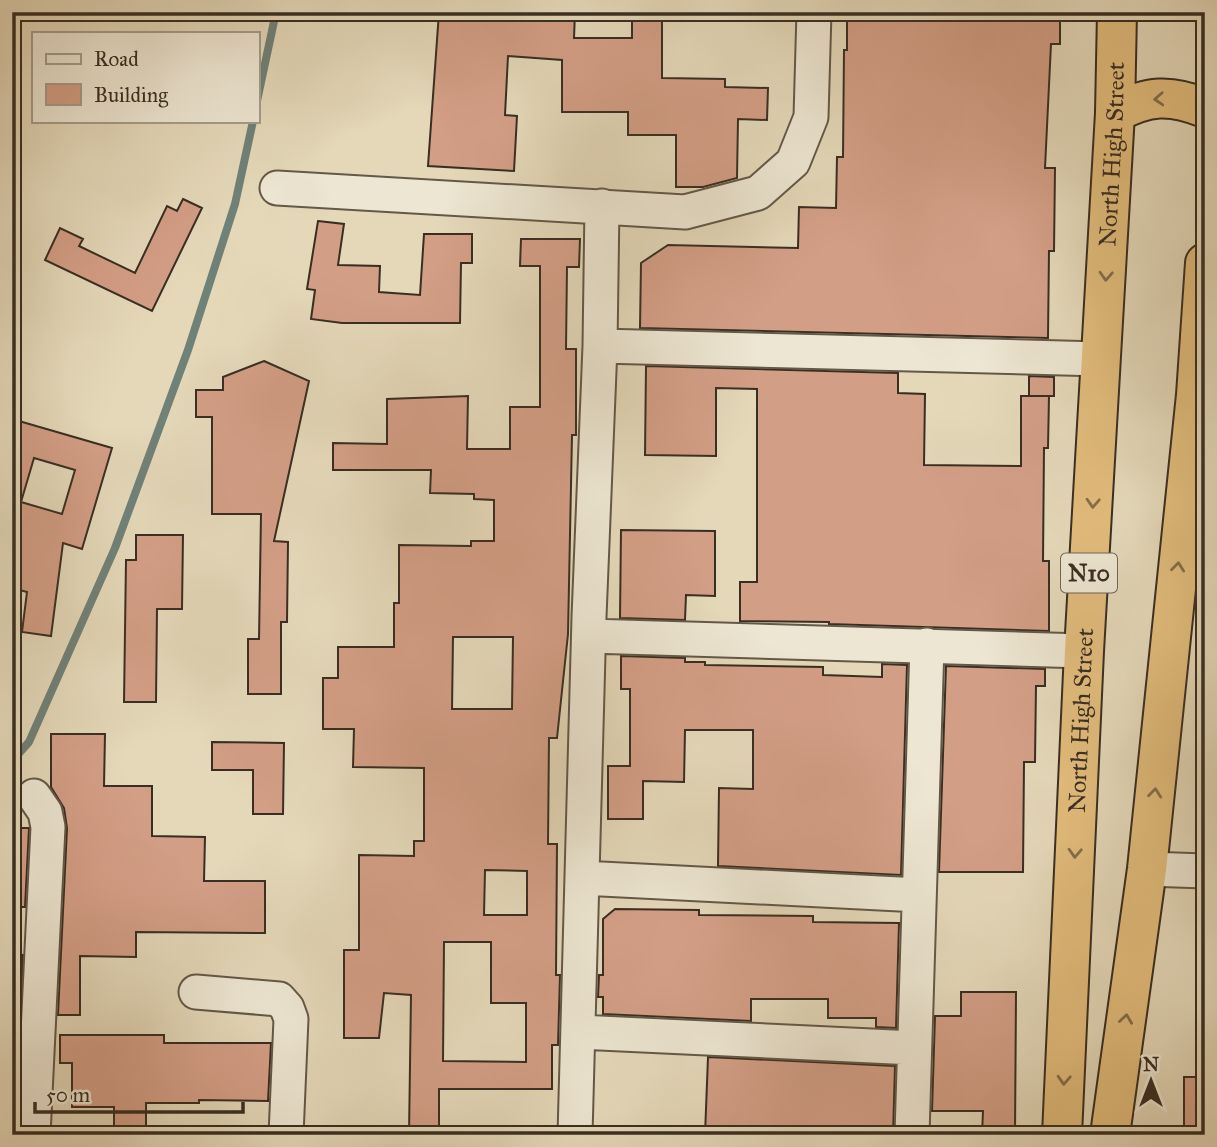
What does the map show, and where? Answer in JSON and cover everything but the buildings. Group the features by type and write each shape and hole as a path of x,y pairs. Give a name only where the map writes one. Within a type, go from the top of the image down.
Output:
{"highway":[{"name":"North High Street","path":"1062,1135 1084,651 1115,113 1117,12"},
{"path":"1115,113 1136,102 1162,97 1185,100 1205,108"},
{"path":"1110,1135 1147,869 1200,395 1205,263"}],"street":[{"path":"277,188 685,212 758,193 793,162 811,117 814,12"},
{"path":"575,1135 602,206"},
{"path":"600,346 1101,359"},
{"path":"589,636 1084,651"},
{"path":"912,1135 927,645"},
{"path":"33,1135 48,827 44,812 34,796"},
{"path":"1147,869 1205,871"},
{"path":"582,878 919,895"},
{"path":"196,992 279,999 287,1008 290,1019 286,1135"},
{"path":"579,1032 914,1048"}],"waterway":[{"path":"259,92 276,12"},
{"path":"12,761 29,742 115,548 188,350 235,204 253,122"}]}
